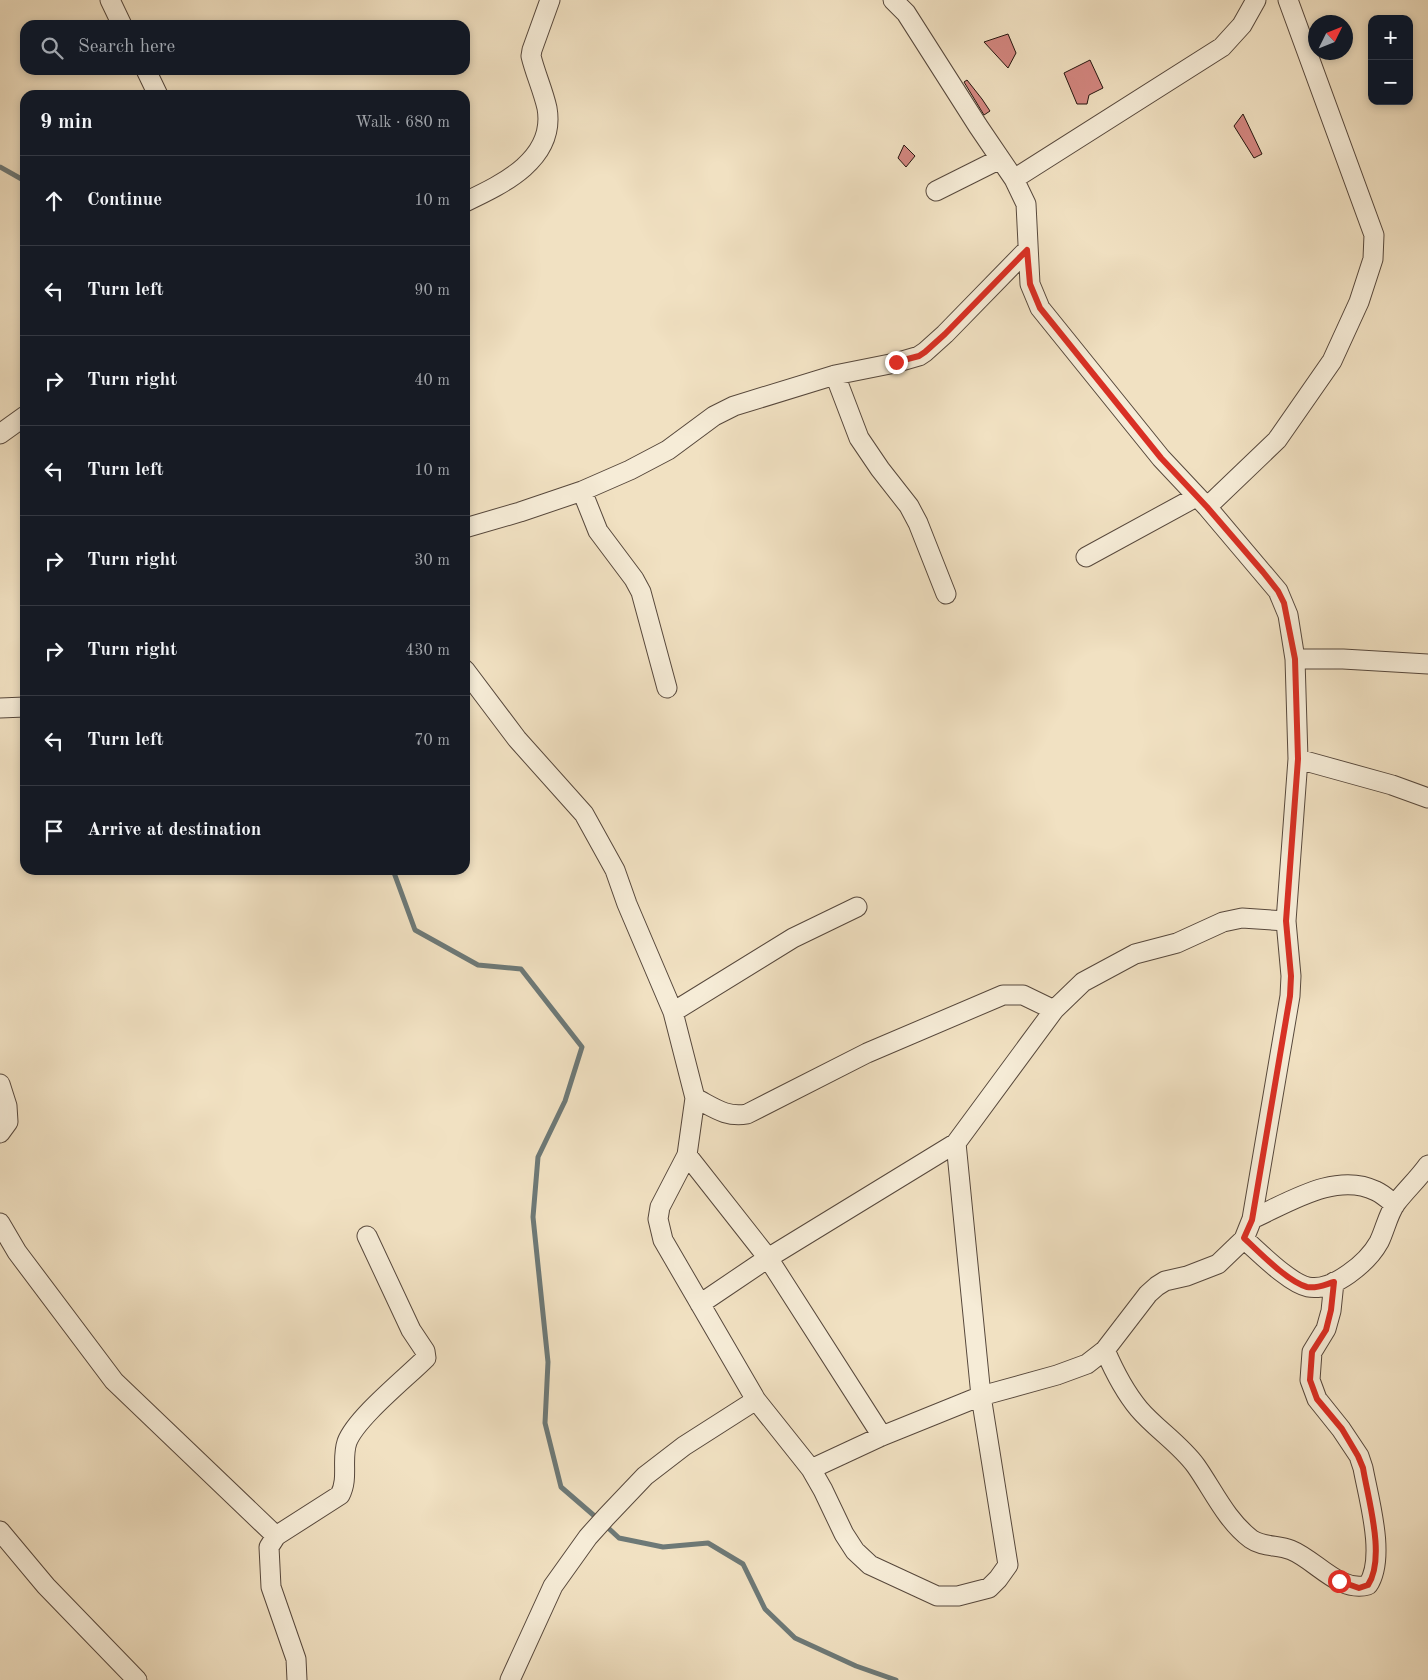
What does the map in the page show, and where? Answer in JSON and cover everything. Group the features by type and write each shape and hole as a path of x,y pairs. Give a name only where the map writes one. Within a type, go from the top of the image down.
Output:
{"street":[{"path":"110,0 120,20"},
{"path":"470,199 520,171 539,150 543,142 547,123 547,108 531,56 550,0"},
{"path":"811,1469 882,1436 981,1396 1057,1375 1087,1364 1105,1350 1148,1294 1157,1286 1165,1281 1187,1276 1218,1264 1244,1238 1252,1220 1290,996 1291,976 1286,921 1298,759 1295,659 1288,616 1278,591 1161,458 1040,308 1030,284 1026,204 1014,179 906,13 893,0"},
{"path":"1014,179 1222,47 1242,24 1256,0"},
{"path":"1086,557 1201,502 1276,440 1332,361 1359,302 1374,259 1374,235 1288,0"},
{"path":"148,75 156,90"},
{"path":"936,191 1000,159"},
{"path":"470,527 582,491 630,470 668,450 714,416 734,406 835,375 919,356 945,334 1027,250"},
{"path":"835,375 859,438 909,506 918,523 946,594"},
{"path":"0,434 20,420"},
{"path":"582,491 598,531 634,579 641,592 667,688"},
{"path":"1295,659 1343,659 1428,664"},
{"path":"470,677 517,739 584,814 615,870 626,904 673,1012 695,1098 687,1155 660,1207 658,1219 663,1240 756,1400 811,1469 844,1534 855,1551 870,1565 937,1596 958,1596 989,1588 1008,1565 981,1396 956,1143"},
{"path":"0,708 20,707"},
{"path":"1298,759 1392,785 1428,798"},
{"path":"673,1012 793,938 857,907"},
{"path":"700,1304 768,1258 956,1143 1054,1010 1083,982 1135,954 1177,943 1223,922 1249,918 1286,921"},
{"path":"695,1098 726,1114 737,1116 747,1114 868,1053 1003,995 1023,995 1054,1010"},
{"path":"0,1084 7,1106 8,1122 0,1133"},
{"path":"687,1155 768,1258 882,1436"},
{"path":"1244,1238 1272,1263 1294,1280 1306,1286 1316,1287 1334,1282 1354,1270 1364,1261 1379,1242 1394,1205 1420,1177 1428,1165"},
{"path":"1252,1220 1313,1191 1337,1186 1359,1185 1377,1191 1394,1205"},
{"path":"0,1223 17,1252 114,1382 276,1536"},
{"path":"297,1680 296,1659 271,1587 269,1547 276,1536 340,1495 344,1488 346,1472 344,1453 348,1440 356,1426 426,1358 425,1352 411,1330 367,1236"},
{"path":"1105,1350 1118,1379 1139,1410 1179,1446 1196,1465 1238,1527 1261,1544 1292,1550 1339,1581 1359,1588 1368,1585 1373,1578 1377,1549 1363,1468 1342,1429 1317,1399 1310,1380 1312,1352 1326,1330 1331,1310 1334,1282"},
{"path":"510,1680 553,1586 588,1537 645,1476 684,1446 756,1400"},
{"path":"0,1531 46,1586 137,1680"}],"building":[{"path":"1008,34 1016,53 1008,68 984,42"},
{"path":"1090,60 1103,88 1089,95 1087,104 1077,104 1064,73"},
{"path":"967,80 990,111 984,115 964,82"},
{"path":"1243,114 1262,154 1254,158 1234,126"},
{"path":"904,145 915,156 906,167 898,158"}],"waterway":[{"path":"0,167 20,178"},
{"path":"395,875 415,930 478,965 521,969 582,1047 565,1101 538,1157 533,1217 548,1362 545,1423 561,1487 598,1519"},
{"path":"605,1525 619,1538 663,1547 708,1543 743,1564 765,1609 795,1638 856,1666 896,1680"}],"route":[{"path":"896,362 919,356 925,352 1027,250 1030,284 1040,308 1161,458 1207,507 1263,572 1278,591 1284,603 1295,659 1298,759 1286,921 1291,976 1290,996 1252,1220 1244,1238 1272,1263 1294,1280 1306,1286 1316,1287 1334,1282 1331,1310 1326,1330 1312,1352 1310,1380 1317,1399 1342,1429 1363,1468 1377,1549 1373,1578 1368,1585 1359,1588 1339,1581"}]}
